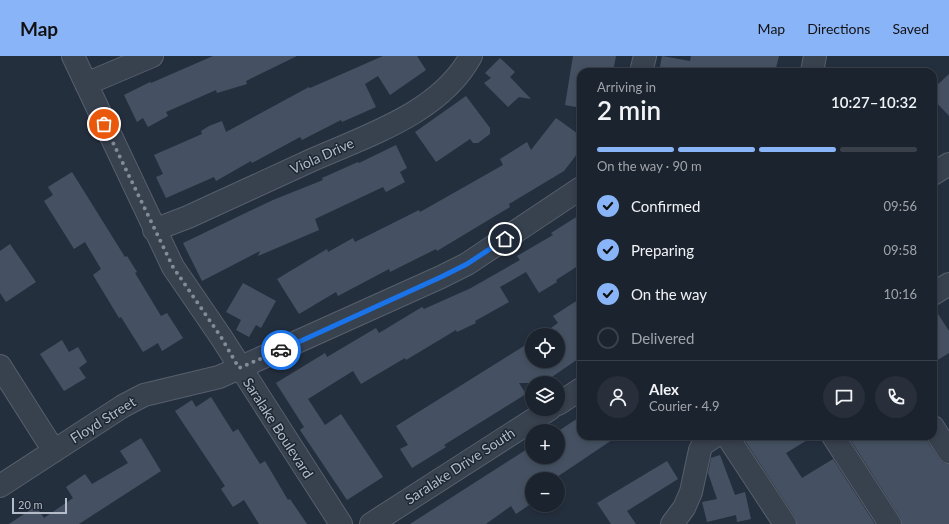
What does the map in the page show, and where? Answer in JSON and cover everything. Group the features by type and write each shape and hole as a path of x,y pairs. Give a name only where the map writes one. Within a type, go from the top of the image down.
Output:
{"street":[{"name":"Saralake Boulevard","path":"73,56 154,230 173,267 221,337 239,368 341,524"},
{"path":"86,84 152,56"},
{"name":"Viola Drive","path":"154,230 188,217 394,123 427,103 456,78 471,56"},
{"path":"642,68 645,56"},
{"path":"813,68 815,56"},
{"path":"937,172 949,164"},
{"name":"Floyd Street","path":"0,486 123,406 144,395 219,376 239,368 467,264 577,191"},
{"path":"0,366 54,451"},
{"path":"565,399 577,392"},
{"name":"Saralake Drive South","path":"371,524 539,416"},
{"path":"937,434 949,452"},
{"path":"672,524 684,508 691,492 700,450 703,444 709,440"},
{"path":"730,440 785,524"},
{"path":"836,440 890,524"}],"building":[{"path":"213,56 297,56 246,81 247,84 217,93 216,90 166,112 168,116 148,127 143,118 137,122 124,95 150,82 151,83"},
{"path":"383,56 417,56 426,70 390,95 378,76 365,84 376,107 342,122 341,120 302,140 300,137 252,163 251,161 216,181 214,177 166,198 156,177 163,174 154,155 202,134 201,131 222,121 226,132 309,87 310,88"},
{"path":"573,56 616,56 614,68 577,68 577,107 565,105"},
{"path":"662,56 690,61 691,56 779,56 776,68 660,68"},
{"path":"500,58 515,72 510,77 531,99 519,97 508,107 484,83 491,78 485,73"},
{"path":"949,74 949,116 937,103 937,85"},
{"path":"466,96 490,128 490,134 478,143 473,143 470,139 436,162 415,132"},
{"path":"556,118 577,133 577,154 564,171 509,204 510,207 437,251 436,249 390,272 389,269 338,296 336,292 299,314 277,279 327,249 328,252 353,238 355,242 419,210 420,212 503,165 500,159 527,142 531,150"},
{"path":"396,145 407,168 400,172 405,182 386,192 383,187 315,219 319,230 258,256 260,251 202,281 183,243 273,200 323,180 322,178 358,162 359,163"},
{"path":"72,172 125,257 127,256 137,272 135,273 161,316 167,313 183,338 162,351 158,343 143,352 121,317 119,318 93,275 101,269 85,242 74,249 44,201 53,195 48,187"},
{"path":"577,217 577,267 556,280 557,282 539,293 526,272 500,287 509,302 475,321 476,323 457,332 456,330 406,360 405,358 361,384 353,371 308,399 325,425 341,414 383,477 347,500 300,430 304,427 276,383 325,353 327,357 376,328 379,333 422,307 424,309 471,288 520,260 517,256 553,235 551,233"},
{"path":"10,244 36,282 6,302 0,293 0,251"},
{"path":"243,283 276,301 261,328 256,325 249,337 236,330 241,320 226,312"},
{"path":"577,301 577,360 565,368 565,328 551,328 558,323 553,316"},
{"path":"937,312 949,331 949,353 937,360"},
{"path":"62,340 69,352 78,347 87,362 79,368 86,378 64,391 40,354"},
{"path":"525,345 525,368 565,368 553,376 525,376 525,383 519,383 525,395 444,445 446,447 412,468 400,449 408,445 396,426"},
{"path":"211,397 233,432 238,429 260,464 265,461 288,500 290,499 307,524 259,524 244,500 233,507 221,489 225,486 175,411 192,400 196,407"},
{"path":"577,419 577,440 612,440 564,472 525,472 525,508 516,514 511,506 486,524 410,524 525,450 525,464 565,464 565,427"},
{"path":"141,438 161,471 79,524 9,524 36,506 44,518 73,498 66,487 85,474 92,484 128,463 120,451"},
{"path":"745,440 807,440 786,453 802,478 833,459 875,524 797,524 795,517"},
{"path":"851,440 927,440 939,459 943,463 949,464 949,524 902,524 900,517"},
{"path":"720,455 735,495 745,492 751,519 737,522 736,515 707,522 702,502 717,499 708,473 711,458"},
{"path":"667,461 678,479 627,511 636,524 611,524 597,503"}],"way so far":[{"path":"104,124 173,267 221,337 239,368 281,350"}],"route":[{"path":"281,350 441,277 467,264 505,239"}]}
